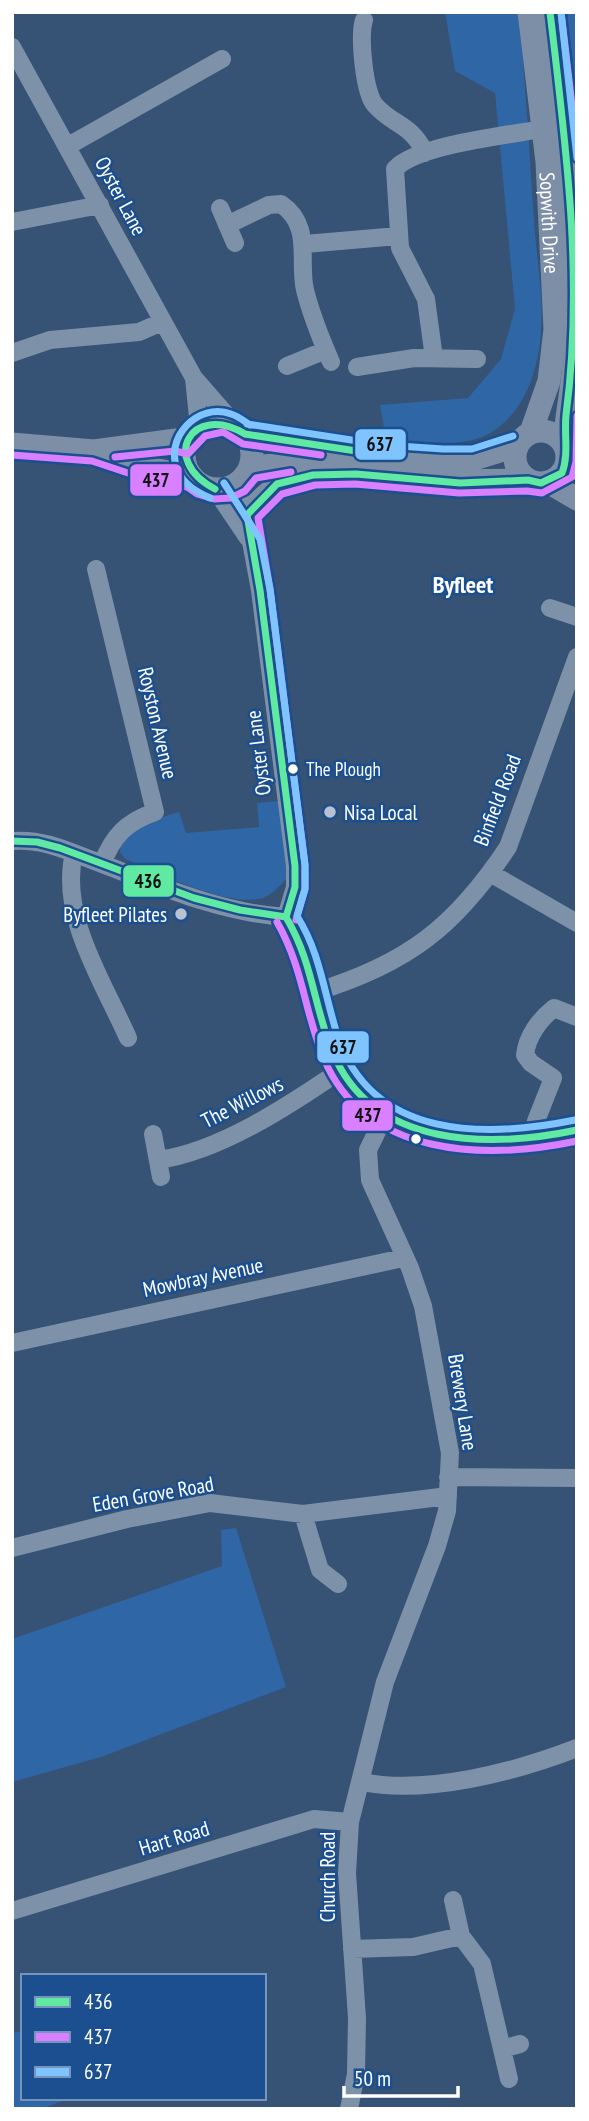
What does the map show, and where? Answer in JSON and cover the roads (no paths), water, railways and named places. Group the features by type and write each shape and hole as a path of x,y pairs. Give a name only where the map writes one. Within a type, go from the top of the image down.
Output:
{"main road":[{"name":"Sopwith Drive","path":"524,439 549,381 555,329 547,162 529,12"},
{"name":"Sopwith Drive","path":"550,12 567,158 573,268 574,362 569,456"},
{"path":"12,444 94,451 193,435 223,421 240,430 383,455 443,460 474,459 546,431 569,456 562,473 538,481 472,483 352,473 294,462 245,475 228,488 215,489 202,485 192,477 186,467 193,435"},
{"path":"240,430 251,444 245,475"},
{"path":"524,439 517,469 577,499"},
{"path":"94,451 139,466 192,477"},
{"path":"247,515 259,499 278,484 352,473"}],"street":[{"path":"364,20 362,27 369,95 376,106 407,127 425,153"},
{"name":"Oyster Lane","path":"12,47 194,378 240,430"},
{"name":"Oyster Lane","path":"68,146 222,59"},
{"path":"434,358 426,299 400,248 395,169 403,160 456,144 542,129"},
{"path":"235,243 223,216 281,204 288,209 305,244 304,288 328,356 287,366"},
{"path":"12,222 100,205"},
{"path":"305,244 398,236"},
{"path":"12,353 50,340 139,332 162,322"},
{"path":"357,367 414,358 477,359"},
{"name":"Oyster Lane","path":"193,435 194,378"},
{"name":"Oyster Lane","path":"245,475 250,541 260,590 295,866 295,887 286,917"},
{"name":"Oyster Lane","path":"215,489 250,541"},
{"name":"Royston Avenue","path":"96,569 155,813 123,827 111,841 102,864"},
{"path":"550,608 577,618"},
{"name":"Binfield Road","path":"315,992 360,978 414,949 444,926 490,873 508,847 577,657"},
{"path":"12,841 42,841 240,912 286,917 306,953 328,1041 341,1070 385,1115 412,1127 460,1138 513,1141 577,1130"},
{"path":"74,853 69,876 72,913 127,1013 128,1038"},
{"path":"490,873 577,923"},
{"path":"536,1137 536,1121 553,1078 531,1063 525,1055 526,1047 540,1022 554,1008 577,1017"},
{"name":"The Willows","path":"153,1134 159,1168 301,1097 341,1070"},
{"name":"Brewery Lane","path":"362,1782 385,1682 437,1546 448,1496 450,1453 423,1306 370,1180 367,1162 371,1140 385,1115"},
{"name":"Mowbray Avenue","path":"12,1343 403,1258"},
{"path":"449,1477 577,1478"},
{"name":"Eden Grove Road","path":"12,1548 127,1519 210,1503 303,1514 448,1496"},
{"path":"303,1514 320,1570 338,1584"},
{"path":"362,1782 392,1788 488,1774 538,1764 577,1748"},
{"name":"Church Road","path":"349,2109 356,2074 357,2018 347,1873 350,1822 362,1782"},
{"name":"Hart Road","path":"12,1911 314,1819 350,1822"},
{"path":"453,1900 461,1936 482,1964 511,2046 509,2079"},
{"path":"352,1949 413,1947 461,1936"}],"place":[{"name":"The Plough","path":"293,769"},
{"name":"Nisa Local","path":"330,812"},
{"name":"Byfleet Pilates","path":"181,914"}],"district":[{"name":"Byfleet","path":"463,584"}]}
